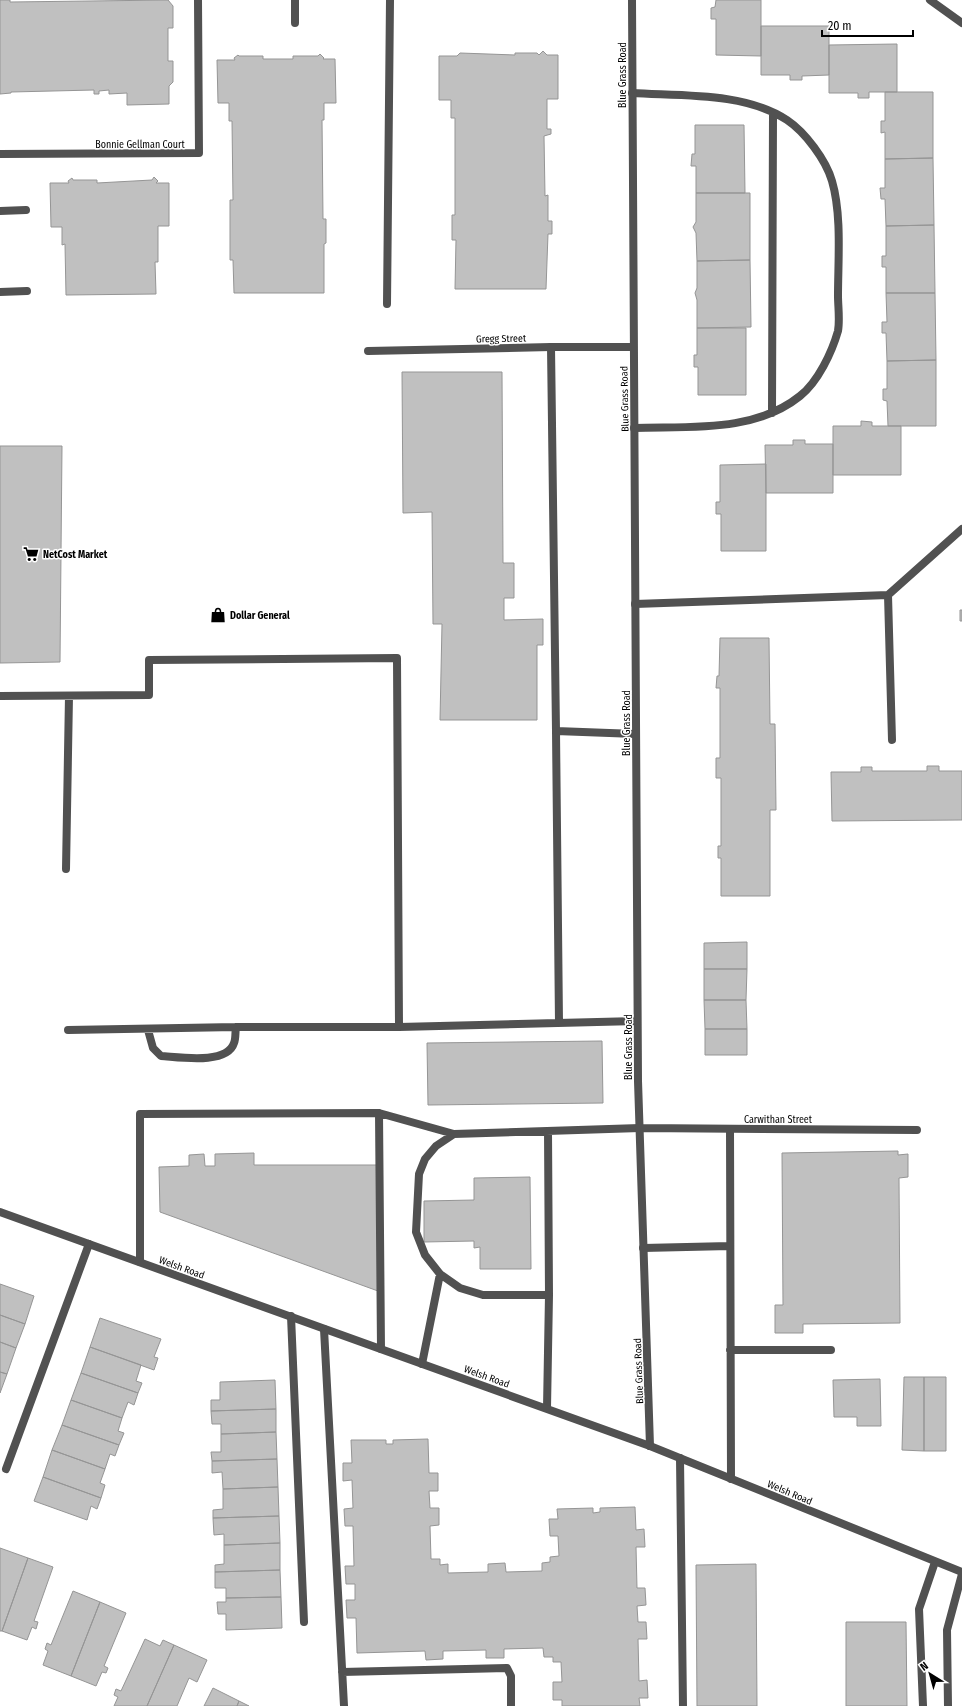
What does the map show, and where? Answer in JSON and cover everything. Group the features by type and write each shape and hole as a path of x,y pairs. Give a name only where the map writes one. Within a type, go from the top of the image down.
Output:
{"street":[{"name":"Bonnie Gellman Court","path":"0,154 199,154 198,0"},
{"path":"295,23 296,0"},
{"path":"387,304 390,0"},
{"name":"Blue Grass Road","path":"632,0 638,1021 643,1248 650,1446"},
{"path":"930,0 962,23"},
{"path":"632,93 716,98 754,103 788,120 815,147 832,180 837,218 838,306 838,329 825,366 801,396 772,413 730,425 634,428"},
{"path":"772,413 773,113"},
{"path":"0,211 26,210"},
{"path":"0,292 27,291"},
{"path":"551,347 559,1022"},
{"name":"Gregg Street","path":"368,351 551,347 633,347"},
{"path":"636,604 888,595 962,529"},
{"path":"888,595 892,740"},
{"path":"0,696 149,695 149,660 397,658 399,1027"},
{"path":"66,870 69,696"},
{"path":"556,732 636,734"},
{"path":"68,1030 148,1030 236,1027 399,1027 638,1021"},
{"path":"148,1030 153,1048 161,1056 213,1058 226,1055 234,1044 236,1027"},
{"path":"140,1262 140,1114 379,1113 454,1134"},
{"path":"379,1113 381,1349"},
{"name":"Carwithan Street","path":"454,1134 640,1128 917,1130"},
{"path":"730,1129 731,1479"},
{"path":"546,1408 548,1131"},
{"path":"454,1134 436,1146 425,1159 418,1179 416,1232 425,1255 440,1274 460,1288 483,1295 548,1294"},
{"name":"Welsh Road","path":"0,1212 650,1446 962,1573"},
{"path":"6,1469 89,1244"},
{"path":"643,1248 730,1246"},
{"path":"422,1364 440,1274"},
{"path":"291,1316 304,1622"},
{"path":"324,1328 344,1706"},
{"path":"730,1350 831,1350"},
{"path":"680,1458 683,1706"},
{"path":"923,1706 919,1609 936,1562"},
{"path":"948,1706 947,1630 962,1573"},
{"path":"342,1672 507,1668 511,1676 511,1706"}],"building":[{"path":"0,0 10,0 10,2 168,0 173,6 173,28 168,28 168,61 173,61 173,82 169,86 169,104 127,105 127,93 109,94 109,90 99,91 99,94 94,94 94,90 11,92 0,94"},
{"path":"716,0 761,0 761,56 716,55 716,19 711,19 711,8 715,7"},
{"path":"761,26 829,26 829,75 802,76 802,80 790,80 790,75 761,75"},
{"path":"897,44 897,92 869,92 869,98 858,98 858,93 829,93 829,45"},
{"path":"543,51 547,55 558,55 558,99 547,99 547,129 551,129 551,134 544,136 545,196 548,195 548,221 552,221 552,234 548,234 546,289 455,289 456,240 452,240 452,215 455,215 455,118 451,118 451,100 439,100 439,56 457,56 460,53 515,55 515,53 537,53 539,55"},
{"path":"320,54 324,58 323,59 335,59 336,103 324,103 324,120 322,120 323,219 326,219 326,243 324,244 324,293 234,293 233,260 230,260 230,200 233,200 232,121 229,121 229,103 218,103 217,60 235,60 234,58 238,55 263,56 263,59 293,59 293,56 318,56"},
{"path":"885,92 933,92 933,158 885,159 885,132 881,133 881,121 885,121"},
{"path":"695,125 744,125 745,193 696,193 696,166 691,166 692,154 695,154"},
{"path":"933,158 934,225 886,226 885,199 881,199 880,188 885,188 885,159"},
{"path":"154,177 158,181 156,183 169,183 169,226 158,226 158,262 155,262 156,294 66,295 65,244 62,245 62,227 51,227 50,183 69,183 68,181 72,178 73,180 97,180 97,183 152,180"},
{"path":"696,193 750,193 750,260 697,261 696,233 693,227 696,222"},
{"path":"934,225 935,293 886,293 886,267 882,267 882,256 886,256 886,226"},
{"path":"750,260 751,327 697,328 697,300 695,293 697,288 697,261"},
{"path":"886,293 935,293 936,360 887,361 886,333 882,333 882,322 887,322"},
{"path":"697,328 746,328 746,395 698,395 698,367 694,367 694,355 697,355"},
{"path":"936,360 936,426 888,426 887,401 883,400 883,389 887,389 887,361"},
{"path":"402,372 502,372 503,563 514,563 514,598 504,598 504,620 543,619 543,645 537,645 537,720 440,720 442,624 433,624 432,512 403,513"},
{"path":"861,421 872,422 872,426 901,426 901,475 833,475 833,426 861,426"},
{"path":"793,440 805,440 805,444 833,444 833,493 766,493 765,445 793,445"},
{"name":"NetCost Market","path":"0,446 62,446 60,662 0,663"},
{"path":"766,464 766,551 721,551 721,514 716,514 716,502 720,502 720,465"},
{"path":"960,610 962,610 962,621 960,621"},
{"path":"720,638 769,638 770,724 775,724 776,810 770,810 770,896 721,896 721,858 718,858 718,846 721,846 721,778 716,778 716,758 720,758 720,688 716,688 717,676 719,676"},
{"path":"927,766 939,766 939,771 962,771 962,820 832,821 831,772 861,772 861,767 872,767 872,771 927,771"},
{"path":"747,942 747,969 704,969 704,943"},
{"path":"704,969 747,969 746,1000 704,1000"},
{"path":"704,1000 746,1000 747,1029 705,1029"},
{"path":"705,1029 747,1029 747,1055 705,1055"},
{"path":"602,1041 603,1103 428,1105 427,1043"},
{"path":"898,1151 898,1155 908,1154 908,1177 899,1178 900,1323 803,1324 803,1333 775,1333 775,1305 783,1305 782,1153"},
{"path":"254,1153 254,1165 377,1165 378,1291 160,1212 159,1167 189,1166 189,1155 204,1154 205,1166 215,1166 215,1154"},
{"path":"530,1177 531,1269 480,1269 480,1247 474,1248 474,1241 424,1242 424,1201 474,1200 474,1178"},
{"path":"0,1284 34,1296 25,1324 0,1315"},
{"path":"0,1315 25,1324 16,1348 0,1342"},
{"path":"100,1318 161,1339 154,1357 158,1358 154,1370 90,1347"},
{"path":"0,1342 16,1348 7,1374 0,1372"},
{"path":"90,1347 141,1365 136,1381 142,1383 138,1393 81,1373"},
{"path":"0,1372 7,1374 0,1393"},
{"path":"81,1373 138,1393 134,1405 128,1402 122,1418 71,1400"},
{"path":"904,1377 924,1377 924,1451 902,1450"},
{"path":"924,1377 946,1377 946,1451 924,1451"},
{"path":"880,1379 881,1426 857,1426 857,1417 834,1417 833,1380"},
{"path":"275,1380 276,1409 211,1411 211,1400 220,1400 220,1382"},
{"path":"71,1400 122,1418 118,1431 124,1433 119,1445 62,1425"},
{"path":"276,1409 276,1432 221,1434 221,1424 212,1424 211,1411"},
{"path":"62,1425 119,1445 115,1456 110,1454 105,1469 52,1450"},
{"path":"276,1432 277,1459 212,1461 211,1452 221,1452 221,1434"},
{"path":"428,1439 429,1473 438,1473 438,1491 429,1491 430,1508 439,1508 439,1525 430,1526 431,1559 440,1559 440,1565 448,1564 448,1573 488,1572 488,1564 505,1563 506,1572 542,1571 542,1563 550,1562 550,1557 559,1556 558,1536 550,1536 549,1519 558,1519 557,1509 593,1508 593,1513 600,1512 600,1508 635,1507 636,1530 644,1529 645,1547 636,1547 637,1588 645,1588 646,1605 637,1606 638,1622 646,1622 647,1639 638,1639 639,1681 647,1680 648,1698 639,1698 640,1706 562,1706 562,1700 553,1700 553,1682 562,1682 561,1662 553,1662 553,1657 544,1657 543,1648 504,1649 504,1658 486,1658 486,1650 443,1651 443,1659 426,1660 425,1651 357,1653 356,1618 347,1618 346,1600 355,1600 355,1584 346,1584 345,1566 354,1566 353,1526 345,1526 344,1509 353,1508 352,1480 343,1481 343,1463 352,1463 351,1440 386,1440 386,1444 393,1444 393,1440"},
{"path":"52,1450 105,1469 100,1483 105,1485 101,1498 43,1477"},
{"path":"277,1459 278,1487 223,1489 222,1472 212,1473 212,1461"},
{"path":"43,1477 101,1498 97,1509 91,1506 87,1520 34,1501"},
{"path":"278,1487 279,1516 213,1518 213,1510 223,1509 223,1489"},
{"path":"279,1516 280,1543 224,1545 224,1534 214,1535 213,1518"},
{"path":"280,1543 280,1570 215,1572 215,1565 224,1564 224,1545"},
{"path":"0,1548 28,1558 2,1631 0,1631"},
{"path":"28,1558 53,1567 34,1621 38,1622 36,1629 32,1627 27,1640 2,1631"},
{"path":"756,1564 757,1706 697,1706 696,1565"},
{"path":"280,1570 281,1597 226,1598 226,1588 215,1588 215,1572"},
{"path":"73,1591 100,1602 71,1676 43,1665 48,1651 45,1649 47,1643 51,1645"},
{"path":"281,1597 282,1628 226,1630 226,1614 218,1614 217,1602 226,1602 226,1598"},
{"path":"100,1602 126,1613 104,1666 108,1668 106,1673 102,1672 96,1686 71,1676"},
{"path":"846,1622 906,1622 907,1706 846,1706"},
{"path":"145,1639 160,1646 163,1640 174,1645 147,1706 114,1706 118,1697 114,1695 116,1689 121,1691"},
{"path":"174,1645 207,1660 197,1682 189,1678 177,1706 147,1706"},
{"path":"213,1688 239,1701 237,1706 204,1706"},
{"path":"239,1701 249,1706 237,1706"}],"place":[{"name":"NetCost Market","path":"31,554"},
{"name":"Dollar General","path":"218,615"}]}
